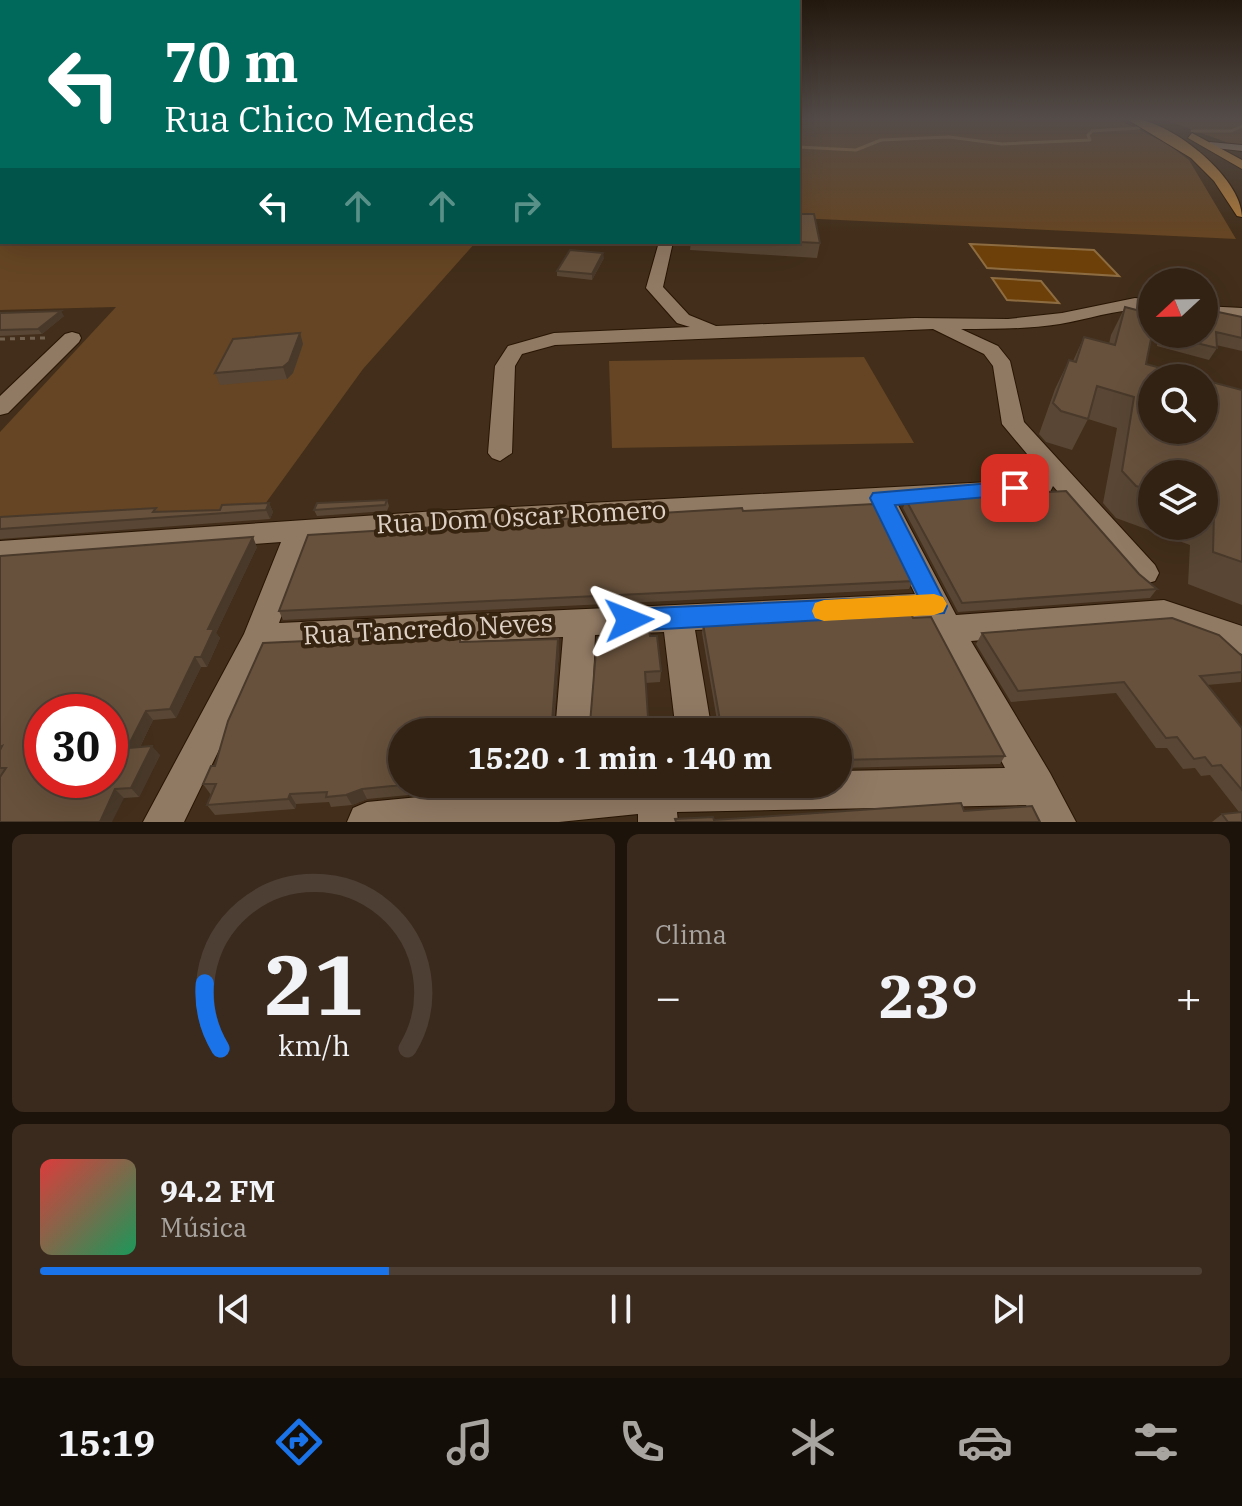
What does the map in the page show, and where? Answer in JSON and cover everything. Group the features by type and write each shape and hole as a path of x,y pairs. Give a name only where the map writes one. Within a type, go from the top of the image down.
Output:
{"main road":[{"path":"1198,156 1232,192 1242,213"}],"street":[{"path":"665,244 654,288 683,319 716,330"},
{"path":"500,453 505,366 515,350 554,339 932,322 1008,324 1062,318 1138,303"},
{"path":"1218,312 1242,313"},
{"path":"1218,314 1242,320"},
{"path":"932,322 991,350 1003,365 1013,424 1145,573"},
{"path":"0,408 72,338"},
{"name":"Rua Dom Oscar Romero","path":"0,552 299,530 881,498 1041,486"},
{"path":"881,498 941,617 1056,822"},
{"path":"163,822 258,638 299,530"},
{"name":"Rua Tancredo Neves","path":"258,638 678,618 1164,613 1192,620 1242,640"},
{"path":"678,618 692,718"},
{"path":"574,718 580,622"},
{"path":"852,787 1037,786"},
{"path":"367,822 535,798"},
{"path":"599,798 657,808 678,798"}],"path":[{"path":"0,339 72,338"}],"shaded area":[{"path":"800,156 1184,156 1236,239 800,218"},
{"path":"0,244 474,244 363,369 260,511 0,519 0,432 116,307 0,310"},
{"path":"970,244 1094,250 1119,276 987,268"},
{"path":"992,278 1041,281 1059,303 1007,300"},
{"path":"864,357 914,443 612,448 609,361"}],"building":[{"path":"800,214 814,214 820,243 800,242"},
{"path":"570,250 603,253 592,274 557,271"},
{"path":"1125,307 1138,310 1138,348 1149,348 1146,364 1138,364 1138,444 1218,444 1218,384 1242,390 1242,562 1213,552 1213,540 1218,540 1218,460 1138,460 1136,486 1122,471 1134,397 1097,386 1088,419 1061,411 1053,403 1069,360 1076,362 1084,337 1115,345"},
{"path":"61,311 38,329 0,330 0,313"},
{"path":"1218,312 1242,317 1242,338 1218,332"},
{"path":"300,333 289,362 283,367 215,373 233,339"},
{"path":"1066,491 1139,574 1157,589 962,603 906,500"},
{"path":"387,500 385,505 314,510 317,503"},
{"path":"269,503 266,510 0,529 0,517 156,508 153,512 220,510 222,505"},
{"path":"874,504 913,581 279,611 308,535 742,508 743,511"},
{"path":"253,537 208,629 214,629 201,657 195,657 170,709 146,711 128,746 128,694 24,694 24,798 111,798 100,822 0,822 0,777 6,768 0,768 0,556"},
{"path":"911,614 913,618 931,617 1005,756 852,760 852,718 720,718 703,624"},
{"path":"1172,618 1219,635 1242,656 1242,672 1200,676 1242,728 1242,790 1221,765 1212,766 1205,757 1194,759 1177,737 1166,738 1124,682 1018,691 982,633"},
{"path":"648,625 650,636 657,636 661,671 645,672 648,718 590,718 597,638 631,637 630,626"},
{"path":"460,634 460,642 558,639 552,718 388,718 388,786 362,789 346,795 326,797 327,792 290,794 288,799 207,805 216,784 203,784 211,766 215,766 228,721 263,643"},
{"path":"152,746 131,788 128,788 128,748"},
{"path":"961,803 964,811 1032,806 1040,822 676,822 675,819 713,817 714,820"},
{"path":"1242,812 1242,822 1228,822 1222,814"}],"slow traffic":[{"path":"824,611 934,604"}],"route":[{"path":"629,620 935,606 881,498 1015,488"}]}
